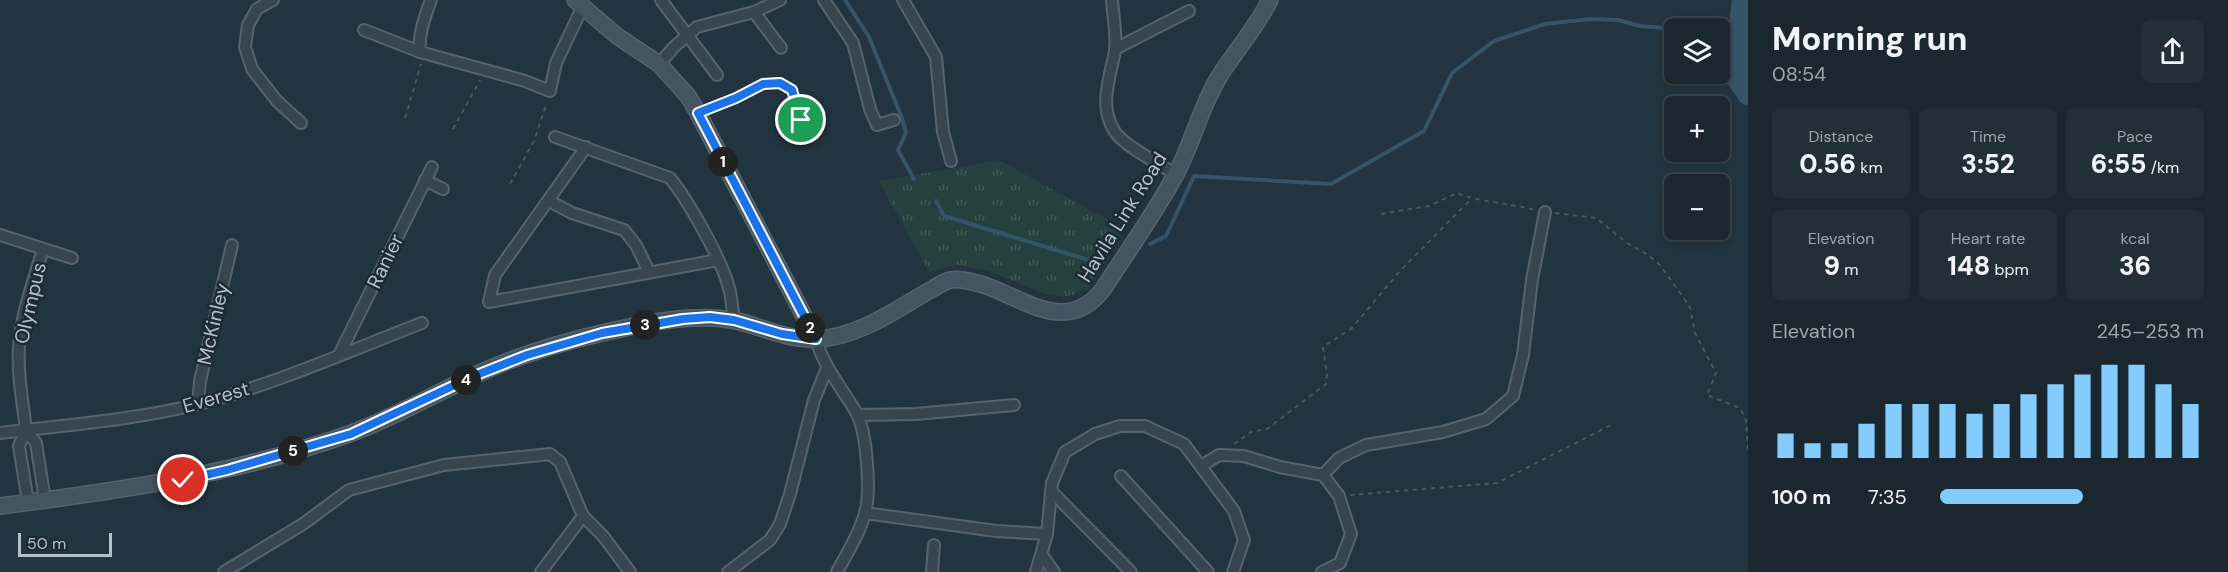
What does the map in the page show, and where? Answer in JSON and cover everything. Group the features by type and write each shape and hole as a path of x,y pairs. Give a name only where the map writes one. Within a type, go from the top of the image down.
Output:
{"street":[{"path":"273,0 257,9 248,25 245,47 252,69 277,101 302,123"},
{"path":"422,52 419,45 431,0"},
{"path":"661,0 717,75"},
{"path":"659,64 687,34 697,27 754,12 780,0"},
{"path":"824,0 853,43 870,109 877,125 894,120"},
{"path":"903,0 936,57 943,132 951,161"},
{"path":"1112,0 1115,49 1106,100 1115,133 1142,154 1175,174"},
{"name":"Havila Link Road","path":"0,506 183,480 321,443 351,434 474,376 566,342 602,333 683,319 710,317 734,320 782,334 816,339 850,333 871,324 952,279 975,282 1047,312 1060,313 1075,310 1096,299 1104,288 1175,174 1188,149 1206,101 1222,72 1253,29 1270,0"},
{"path":"364,30 422,52 525,81 550,91 556,63 579,3 617,36 659,64 688,96 816,339 827,368 858,415 866,452 868,491 866,513 837,572"},
{"path":"1115,49 1189,11"},
{"path":"754,12 781,48"},
{"path":"555,137 670,178 680,190 718,260 729,288 734,320"},
{"path":"586,147 495,275 489,302 718,260"},
{"name":"Ranier","path":"339,355 432,167"},
{"path":"425,180 443,189"},
{"path":"549,201 572,213 624,230 636,244 649,272"},
{"path":"1323,476 1339,458 1366,445 1443,432 1486,419 1513,396 1523,355 1532,280 1545,212"},
{"path":"0,235 72,258"},
{"name":"McKinley","path":"198,404 200,381 232,246"},
{"name":"Olympus","path":"26,430 19,372 19,346 24,315 43,249"},
{"path":"216,259 228,262"},
{"name":"Everest","path":"0,433 162,412 198,404 238,393 422,323"},
{"path":"728,572 770,540 780,524 803,448 814,400 827,368"},
{"path":"858,415 916,414 1014,405"},
{"path":"1036,572 1047,534 1052,483 1065,452 1095,434 1120,426 1145,426 1184,444 1234,512 1244,540 1233,572"},
{"path":"28,502 19,446 26,430 36,443 45,500"},
{"path":"224,572 303,524 350,490 444,465 550,454 560,462 583,516 603,536 630,572"},
{"path":"1202,466 1219,455 1244,456 1280,467 1323,476 1338,496 1352,534 1340,563 1322,572"},
{"path":"1121,476 1208,572"},
{"path":"1051,491 1131,572"},
{"path":"866,513 996,531 1047,534"},
{"path":"541,572 583,516"},
{"path":"932,572 934,545"},
{"path":"1042,555 1054,572"}],"lane":[{"path":"698,113 763,84 780,83 792,90 801,120 816,136"}],"path":[{"path":"405,118 422,52"},
{"path":"453,129 486,70"},
{"path":"510,184 534,141 550,91"},
{"path":"1381,214 1429,206 1457,193 1471,198 1545,212 1596,218 1627,243 1660,265 1690,307 1695,333 1716,373 1707,394 1740,408 1746,420 1748,450"},
{"path":"1219,455 1251,432 1267,429 1326,384 1327,374 1323,347 1352,328 1399,272 1471,198"},
{"path":"1338,496 1497,483 1613,424"}],"green space":[{"path":"999,160 1125,229 1089,288 1067,297 1045,294 988,271 958,265 929,272 879,181"}],"waterway":[{"path":"845,0 869,37 902,118 906,133 898,150 914,179"},
{"path":"1743,0 1738,40 1737,78 1748,94"},
{"path":"1150,244 1166,236 1194,176 1331,184 1424,131 1452,73 1494,41 1545,24 1590,19 1618,20 1640,26 1664,28"},
{"path":"1730,38 1738,40"},
{"path":"936,201 944,216 1089,260 1103,262"}],"route":[{"path":"183,480 227,470 351,434 474,376 527,355 602,333 683,319 710,317 734,320 782,334 816,339 698,113 763,84 780,83 792,90 797,113 801,120"}]}
